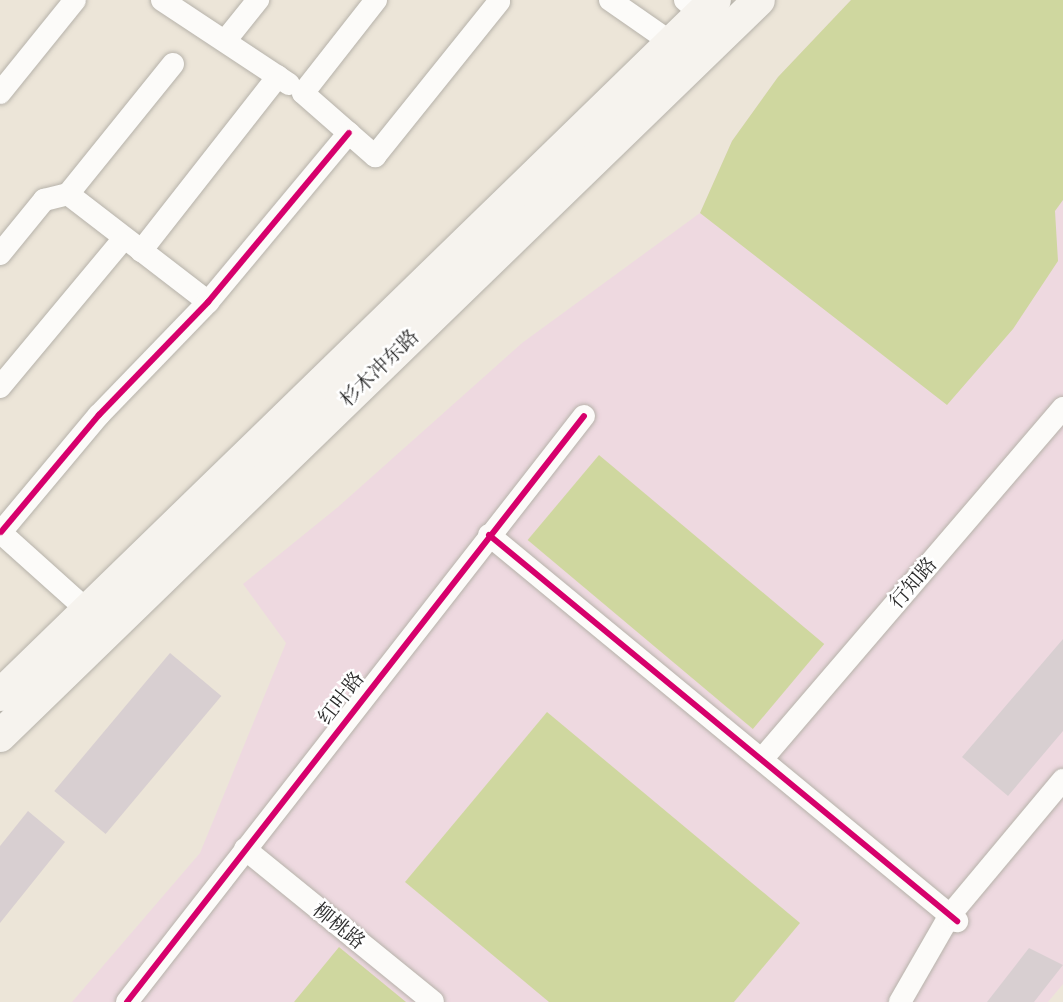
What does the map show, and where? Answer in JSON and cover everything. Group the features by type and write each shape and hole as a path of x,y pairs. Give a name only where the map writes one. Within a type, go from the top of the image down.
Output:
{"main road":[{"name":"杉木冲东路","path":"0,736 684,52 706,12 759,0"},
{"name":"杉木冲东路","path":"0,695 87,610 684,52"}],"street":[{"path":"0,93 75,0"},
{"path":"162,0 303,93 375,156 500,2"},
{"path":"225,42 258,0"},
{"path":"303,93 376,0"},
{"path":"610,0 684,52"},
{"path":"0,254 44,200 68,194 173,64"},
{"path":"0,387 132,245 278,76"},
{"path":"87,610 0,532 99,415 208,302 349,133"},
{"path":"68,194 208,302"},
{"name":"行知路","path":"763,758 1063,408"},
{"name":"红叶路","path":"127,1002 584,417"},
{"path":"489,536 763,758 954,918"},
{"path":"900,1002 954,918 1063,780"},
{"name":"柳桃路","path":"245,849 433,1002"}],"shaded area":[{"path":"851,0 1063,0 1063,984 1048,1002 72,1002 200,853 286,643 243,584 338,507 522,343 700,213 732,141 778,77"}],"green space":[{"path":"851,0 1063,0 1063,200 1055,211 1058,261 1013,329 947,405 700,213 732,141 778,77"},
{"path":"599,455 824,644 753,729 528,540"},
{"path":"547,712 800,923 734,1002 549,1002 405,882"},
{"path":"339,947 406,1002 294,1002"}],"building":[{"path":"1063,639 1063,731 1008,796 962,757"},
{"path":"170,653 221,696 106,834 54,791"},
{"path":"28,811 65,842 0,923 0,846"},
{"path":"1029,948 1063,965 1034,1002 987,1002"}],"cycle path":[{"path":"1,532 99,415 208,302 349,133"},
{"path":"127,1002 584,416"},
{"path":"489,535 957,921"}]}
